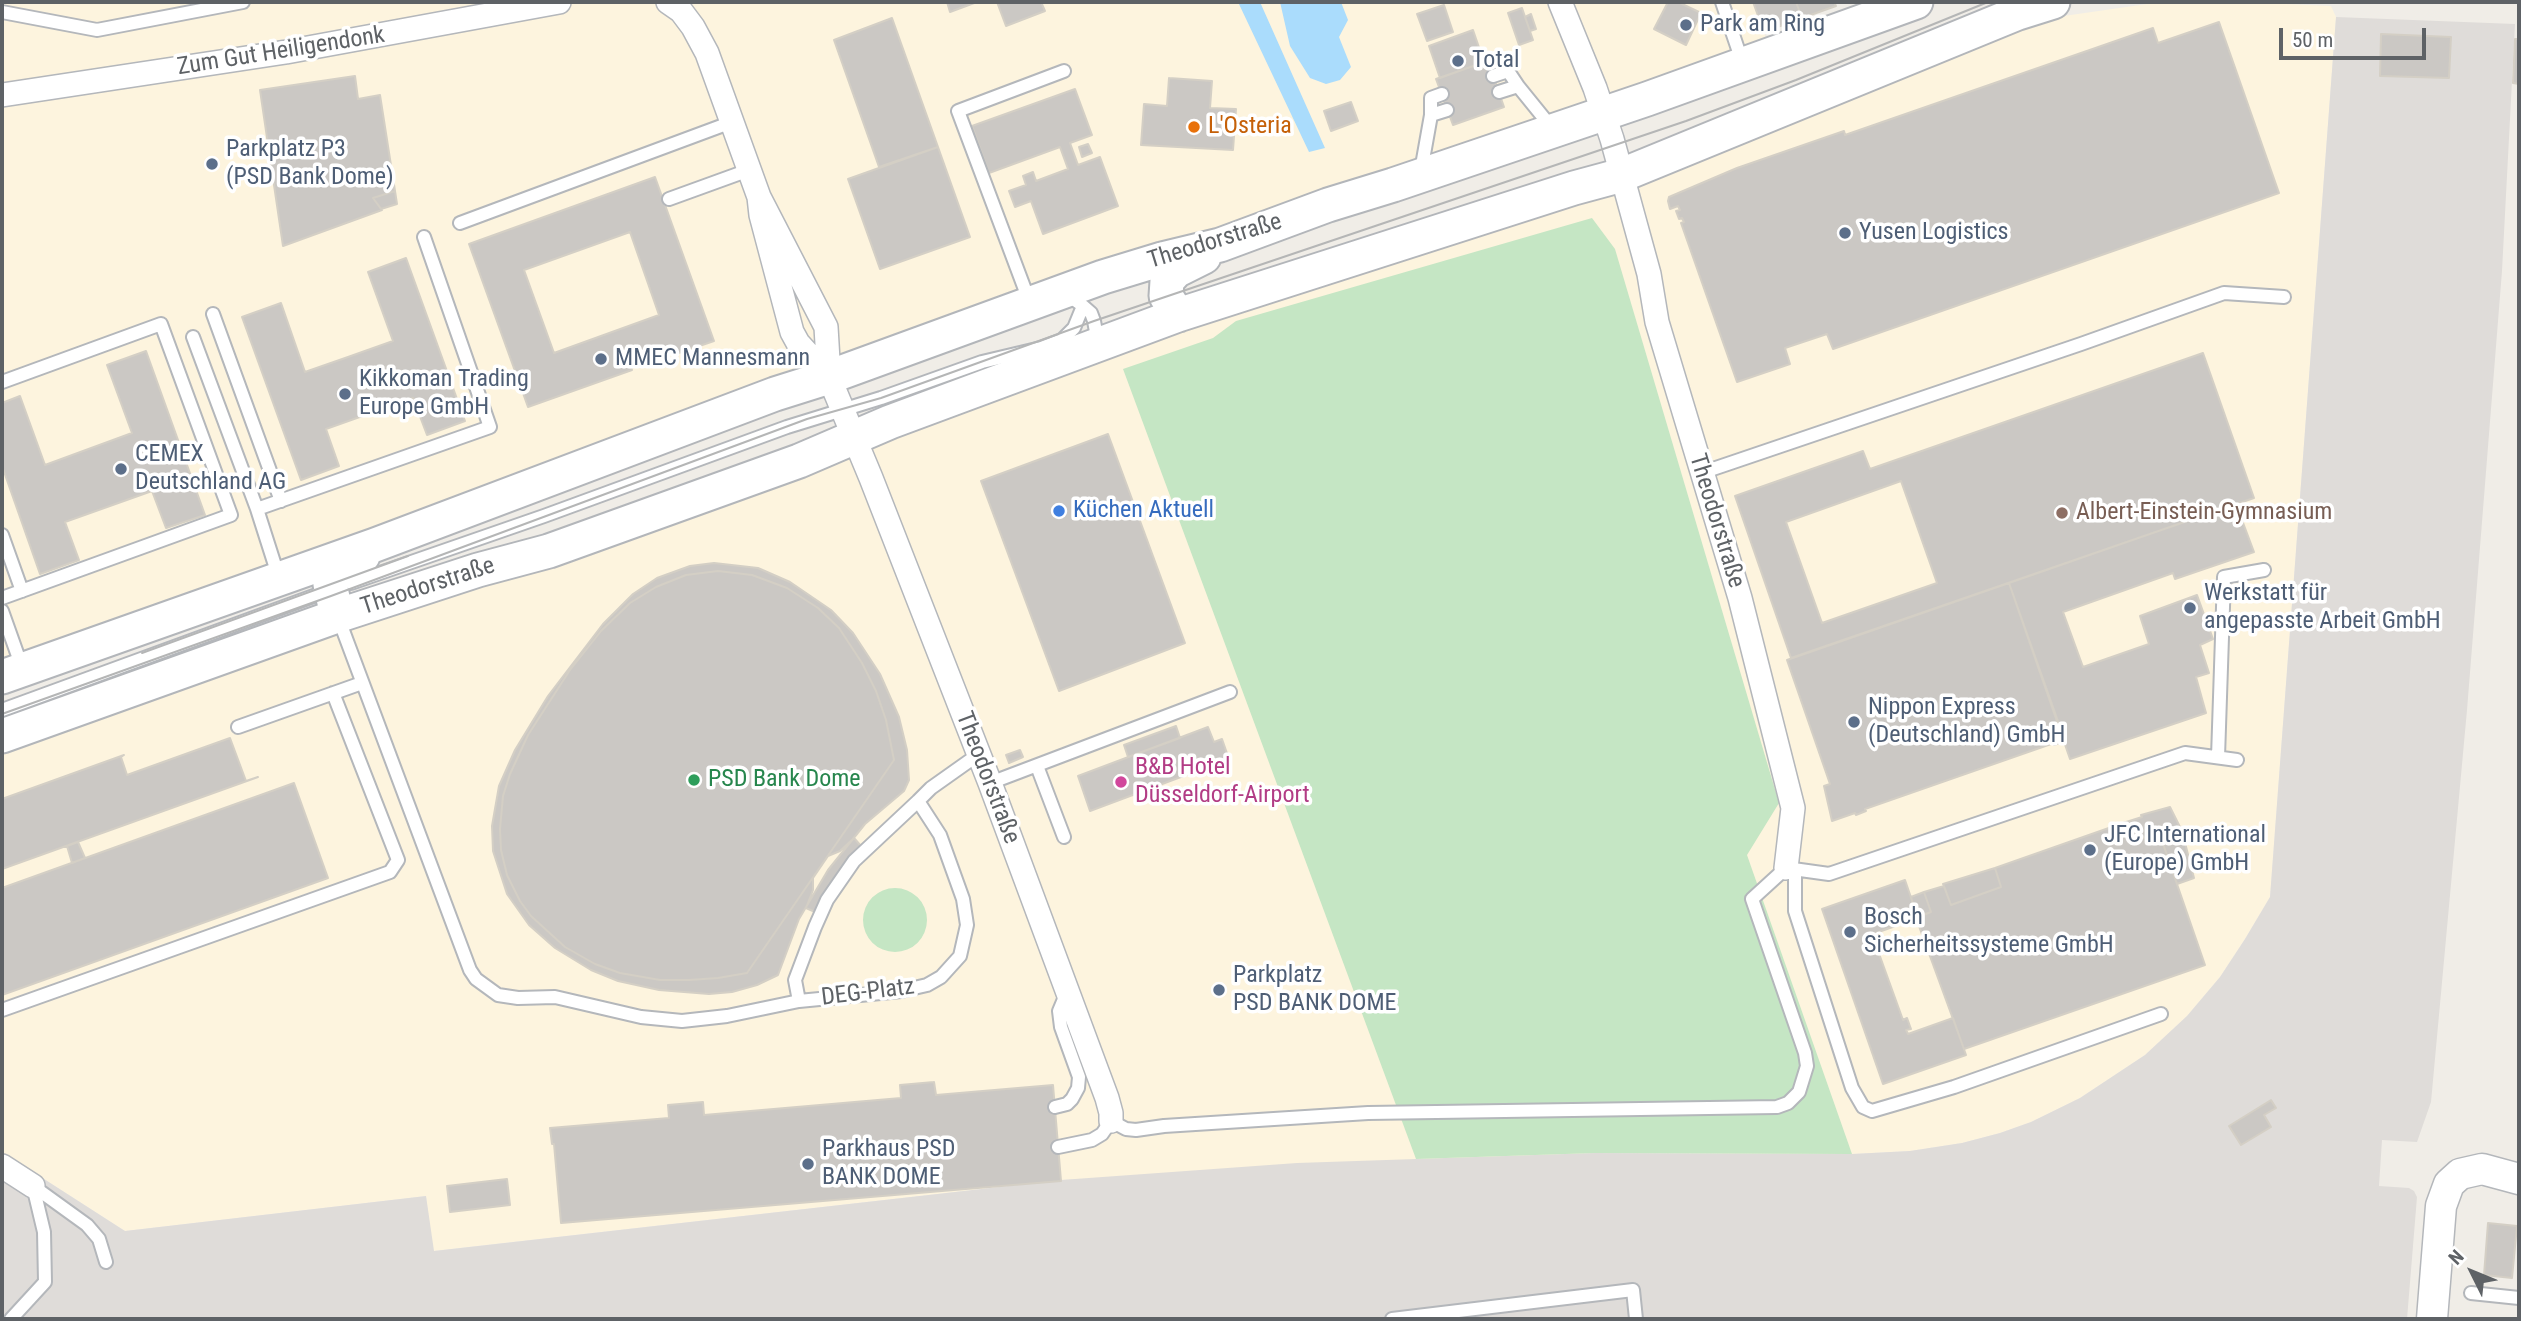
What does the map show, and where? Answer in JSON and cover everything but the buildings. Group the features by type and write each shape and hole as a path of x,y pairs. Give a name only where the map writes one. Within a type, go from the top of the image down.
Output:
{"main road":[{"name":"Theodorstraße","path":"12,673 375,545 775,394 1030,304 1072,299 1162,259 1220,245 1328,205 1555,131 1916,2"},
{"name":"Theodorstraße","path":"2,736 334,603 549,551 799,461 847,424 890,422 1178,315 1622,175 2018,13 2053,2"},
{"path":"1178,315 1166,296 1167,281 1175,271 1195,263 1220,245"},
{"path":"334,603 335,573 355,565 375,545"}],"street":[{"name":"Zum Gut Heiligendonk","path":"2,95 286,52 559,2"},
{"path":"668,2 681,10 694,27 707,53 759,197 826,327 829,377"},
{"path":"1560,2 1603,114"},
{"name":"Theodorstraße","path":"1603,114 1649,274 1657,322 1740,598 1793,808 1791,869"},
{"path":"759,197 761,215 792,332 798,343 829,377"},
{"name":"Theodorstraße","path":"829,377 990,783 1107,1098 1111,1121"},
{"path":"2,1166 33,1186"},
{"path":"2432,1319 2441,1206 2449,1184 2460,1174 2482,1169 2519,1179"}],"lane":[{"path":"2,12 97,30 243,2"},
{"path":"1722,2 1744,64"},
{"path":"1030,304 958,111 1064,71"},
{"path":"1493,76 1508,71 1555,131"},
{"path":"1499,92 1518,86"},
{"path":"1420,176 1432,115 1431,98 1442,94"},
{"path":"1432,115 1447,110"},
{"path":"460,223 732,122"},
{"path":"669,199 749,170"},
{"path":"257,509 490,427 424,237"},
{"path":"1701,472 2224,293 2284,297"},
{"path":"1072,299 1091,313 1097,337 1083,351"},
{"path":"847,424 982,362 1041,348 1062,340 1074,328 1072,299"},
{"path":"213,314 281,501"},
{"path":"2,382 161,324 231,515 2,598"},
{"path":"193,337 257,509 279,578"},
{"path":"2,535 22,591"},
{"path":"2218,757 2224,577 2264,570"},
{"path":"2,710 334,603 470,970 476,979 498,995 517,998 555,997 641,1017 682,1021 727,1016 799,1001"},
{"path":"2,611 12,673"},
{"path":"238,727 362,683"},
{"path":"990,783 1230,692"},
{"path":"2,1010 390,872 398,860 333,693"},
{"path":"1058,1147 1092,1140 1102,1134 1111,1121 1126,1129 1136,1130 1368,1114 1777,1107 1799,1092 1807,1066 1805,1053 1752,899 1791,869 1829,874 2185,753 2237,760"},
{"name":"DEG-Platz","path":"918,801 940,835 963,899 967,925 960,956 941,977 927,985 901,991 799,1001 795,980 827,901 854,861 918,801 932,788 979,754"},
{"path":"1037,766 1064,837"},
{"path":"1791,869 1795,911 1852,1088 1863,1107 1872,1111 1954,1087 2161,1014"},
{"path":"1055,1107 1067,1104 1072,1099 1079,1077 1060,1027 1059,1012 1067,992"},
{"path":"33,1186 87,1225 99,1239 106,1262"},
{"path":"11,1319 45,1282 44,1232 33,1186"},
{"path":"1392,1319 1633,1290 1636,1319"},
{"path":"2470,1293 2519,1298"}],"shaded area":[{"path":"2,2 1753,2 1767,41 1695,70 1294,200 758,389 2,667"},
{"path":"2161,2 2331,6 2336,17 2270,897 2220,977 2187,1016 2145,1055 2080,1098 2031,1122 2000,1133 1962,1143 1910,1151 1852,1154 1595,1153 1061,1180 433,1251 426,1196 125,1231 2,1152 2,751 2036,20"},
{"path":"2336,17 2515,24 2502,271 2467,710 2431,1102 2417,1142 2382,1140 2379,1186 2409,1188 2417,1197 2407,1319 2,1319 2,1152 125,1231 426,1196 434,1251 1061,1180 1297,1163 1595,1153 1852,1154 1910,1151 1962,1143 2000,1133 2031,1122 2080,1098 2145,1055 2187,1016 2220,977 2270,897"}],"green space":[{"path":"1592,218 1615,249 1779,803 1747,855 1852,1154 1595,1153 1416,1159 1123,369 1213,338 1236,321"},
{"path":"889,888 901,888 918,897 925,908 925,932 918,943 901,952 889,952 877,947 868,938 863,926 863,914 868,902 877,893"}],"water":[{"path":"1238,2 1260,2 1325,148 1309,152"},
{"path":"1280,2 1341,2 1348,20 1339,37 1351,67 1340,80 1326,84 1310,78 1290,46"}],"tram line":[{"path":"2,714 331,596 807,419 881,398 1094,321 1686,121 1796,80 1988,2"},
{"path":"142,653 408,556"}],"place":[{"name":"Park am Ring","path":"1686,25"},
{"name":"Total","path":"1458,61"},
{"name":"L'Osteria","path":"1194,127"},
{"name":"Parkplatz P3 (PSD Bank Dome)","path":"212,164"},
{"name":"Yusen Logistics","path":"1845,233"},
{"name":"MMEC Mannesmann","path":"601,359"},
{"name":"Kikkoman Trading Europe GmbH","path":"345,394"},
{"name":"CEMEX Deutschland AG","path":"121,469"},
{"name":"Küchen Aktuell","path":"1059,511"},
{"name":"Albert-Einstein-Gymnasium","path":"2062,513"},
{"name":"Werkstatt für angepasste Arbeit GmbH","path":"2190,608"},
{"name":"Nippon Express (Deutschland) GmbH","path":"1854,722"},
{"name":"PSD Bank Dome","path":"694,780"},
{"name":"B&B Hotel Düsseldorf-Airport","path":"1121,782"},
{"name":"JFC International (Europe) GmbH","path":"2090,850"},
{"name":"Bosch Sicherheitssysteme GmbH","path":"1850,932"},
{"name":"Parkplatz PSD BANK DOME","path":"1219,990"},
{"name":"Parkhaus PSD BANK DOME","path":"808,1164"}]}
